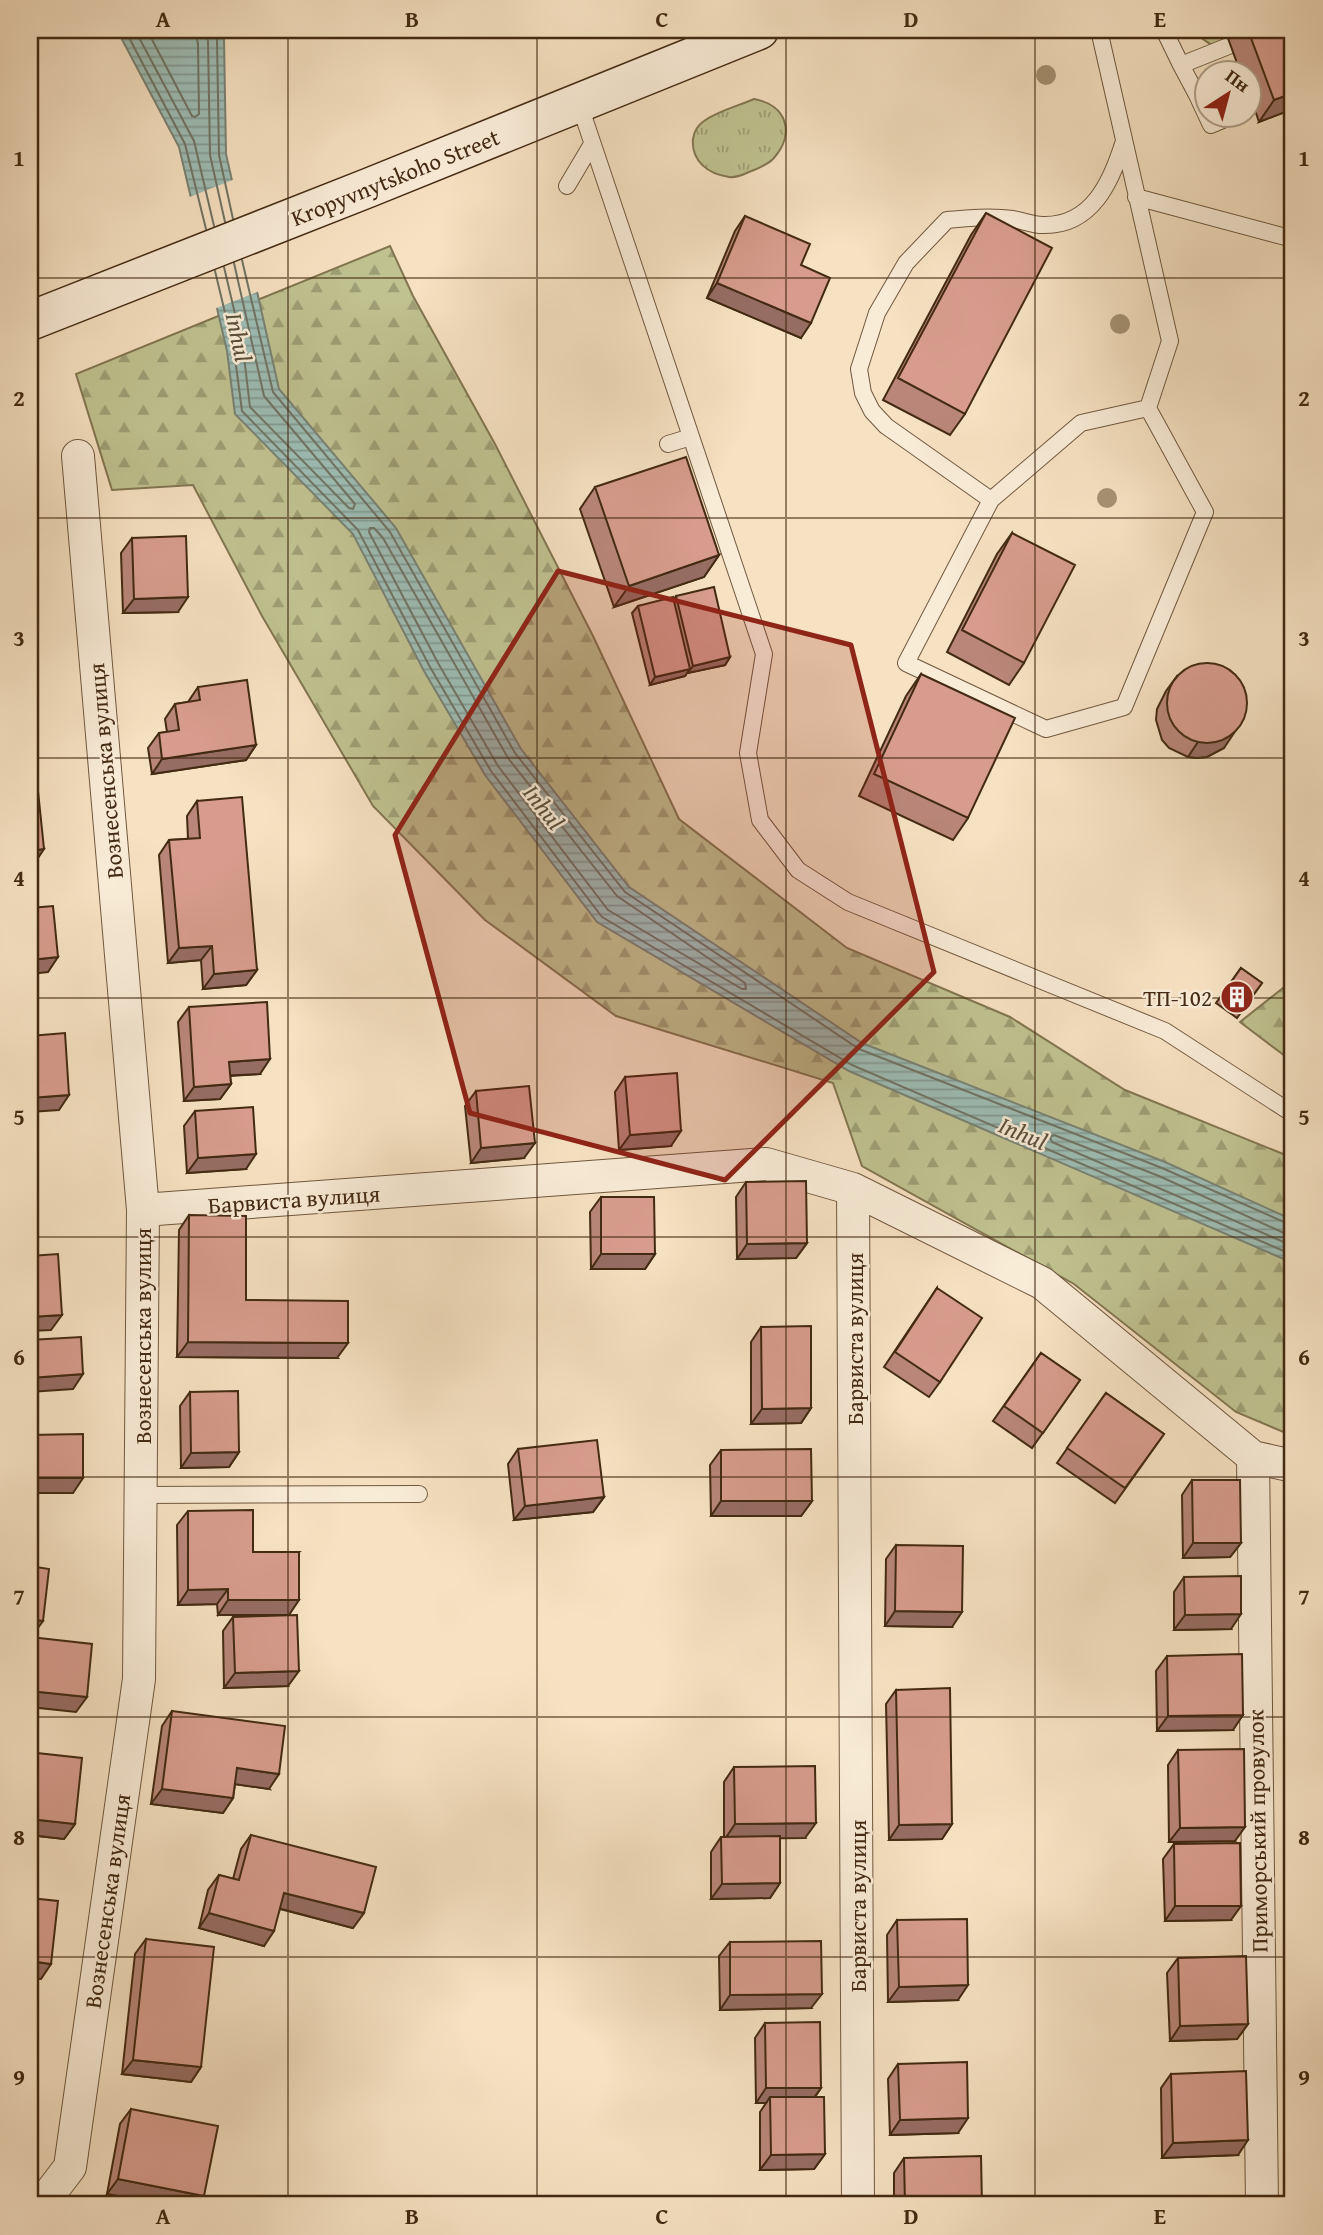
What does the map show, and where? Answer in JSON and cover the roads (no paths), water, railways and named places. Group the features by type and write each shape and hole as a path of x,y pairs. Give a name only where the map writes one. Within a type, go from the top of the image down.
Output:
{"main road":[{"name":"Kropyvnytskoho Street","path":"47,314 759,30"}],"street":[{"name":"Вознесенська вулиця","path":"41,2205 70,2167 139,1679 143,1210 78,456"},
{"name":"Барвиста вулиця","path":"143,1210 766,1164 853,1189 858,2205"},
{"path":"853,1189 1042,1283 1253,1457 1293,1466"},
{"name":"Приморський провулок","path":"1253,1457 1262,2205"}],"lane":[{"path":"1099,30 1170,341 1148,408 1205,512 1124,707 1046,729 906,663 991,500 1082,423 1148,408"},
{"path":"1164,30 1181,65 1194,82"},
{"path":"1181,65 1231,45"},
{"path":"579,103 764,654 748,753 760,820 798,870 848,902 1166,1031 1293,1114"},
{"path":"991,500 886,426 872,411 863,393 859,369 877,313 906,263 947,220 990,217 1045,226 1071,220 1094,203 1107,185 1124,142"},
{"path":"567,186 592,144"},
{"path":"1136,197 1293,239"},
{"path":"668,444 691,437"},
{"path":"140,1494 419,1494"}],"water":[{"name":"Inhul","path":"117,30 221,30 224,39 226,154 279,389 396,528 521,749 629,887 862,1043 1165,1162 1293,1220 1293,1263 849,1071 597,922 485,775 424,671 353,534 235,414 227,351 179,147"}],"place":[{"name":"ТП-102","path":"1237,997"}]}
